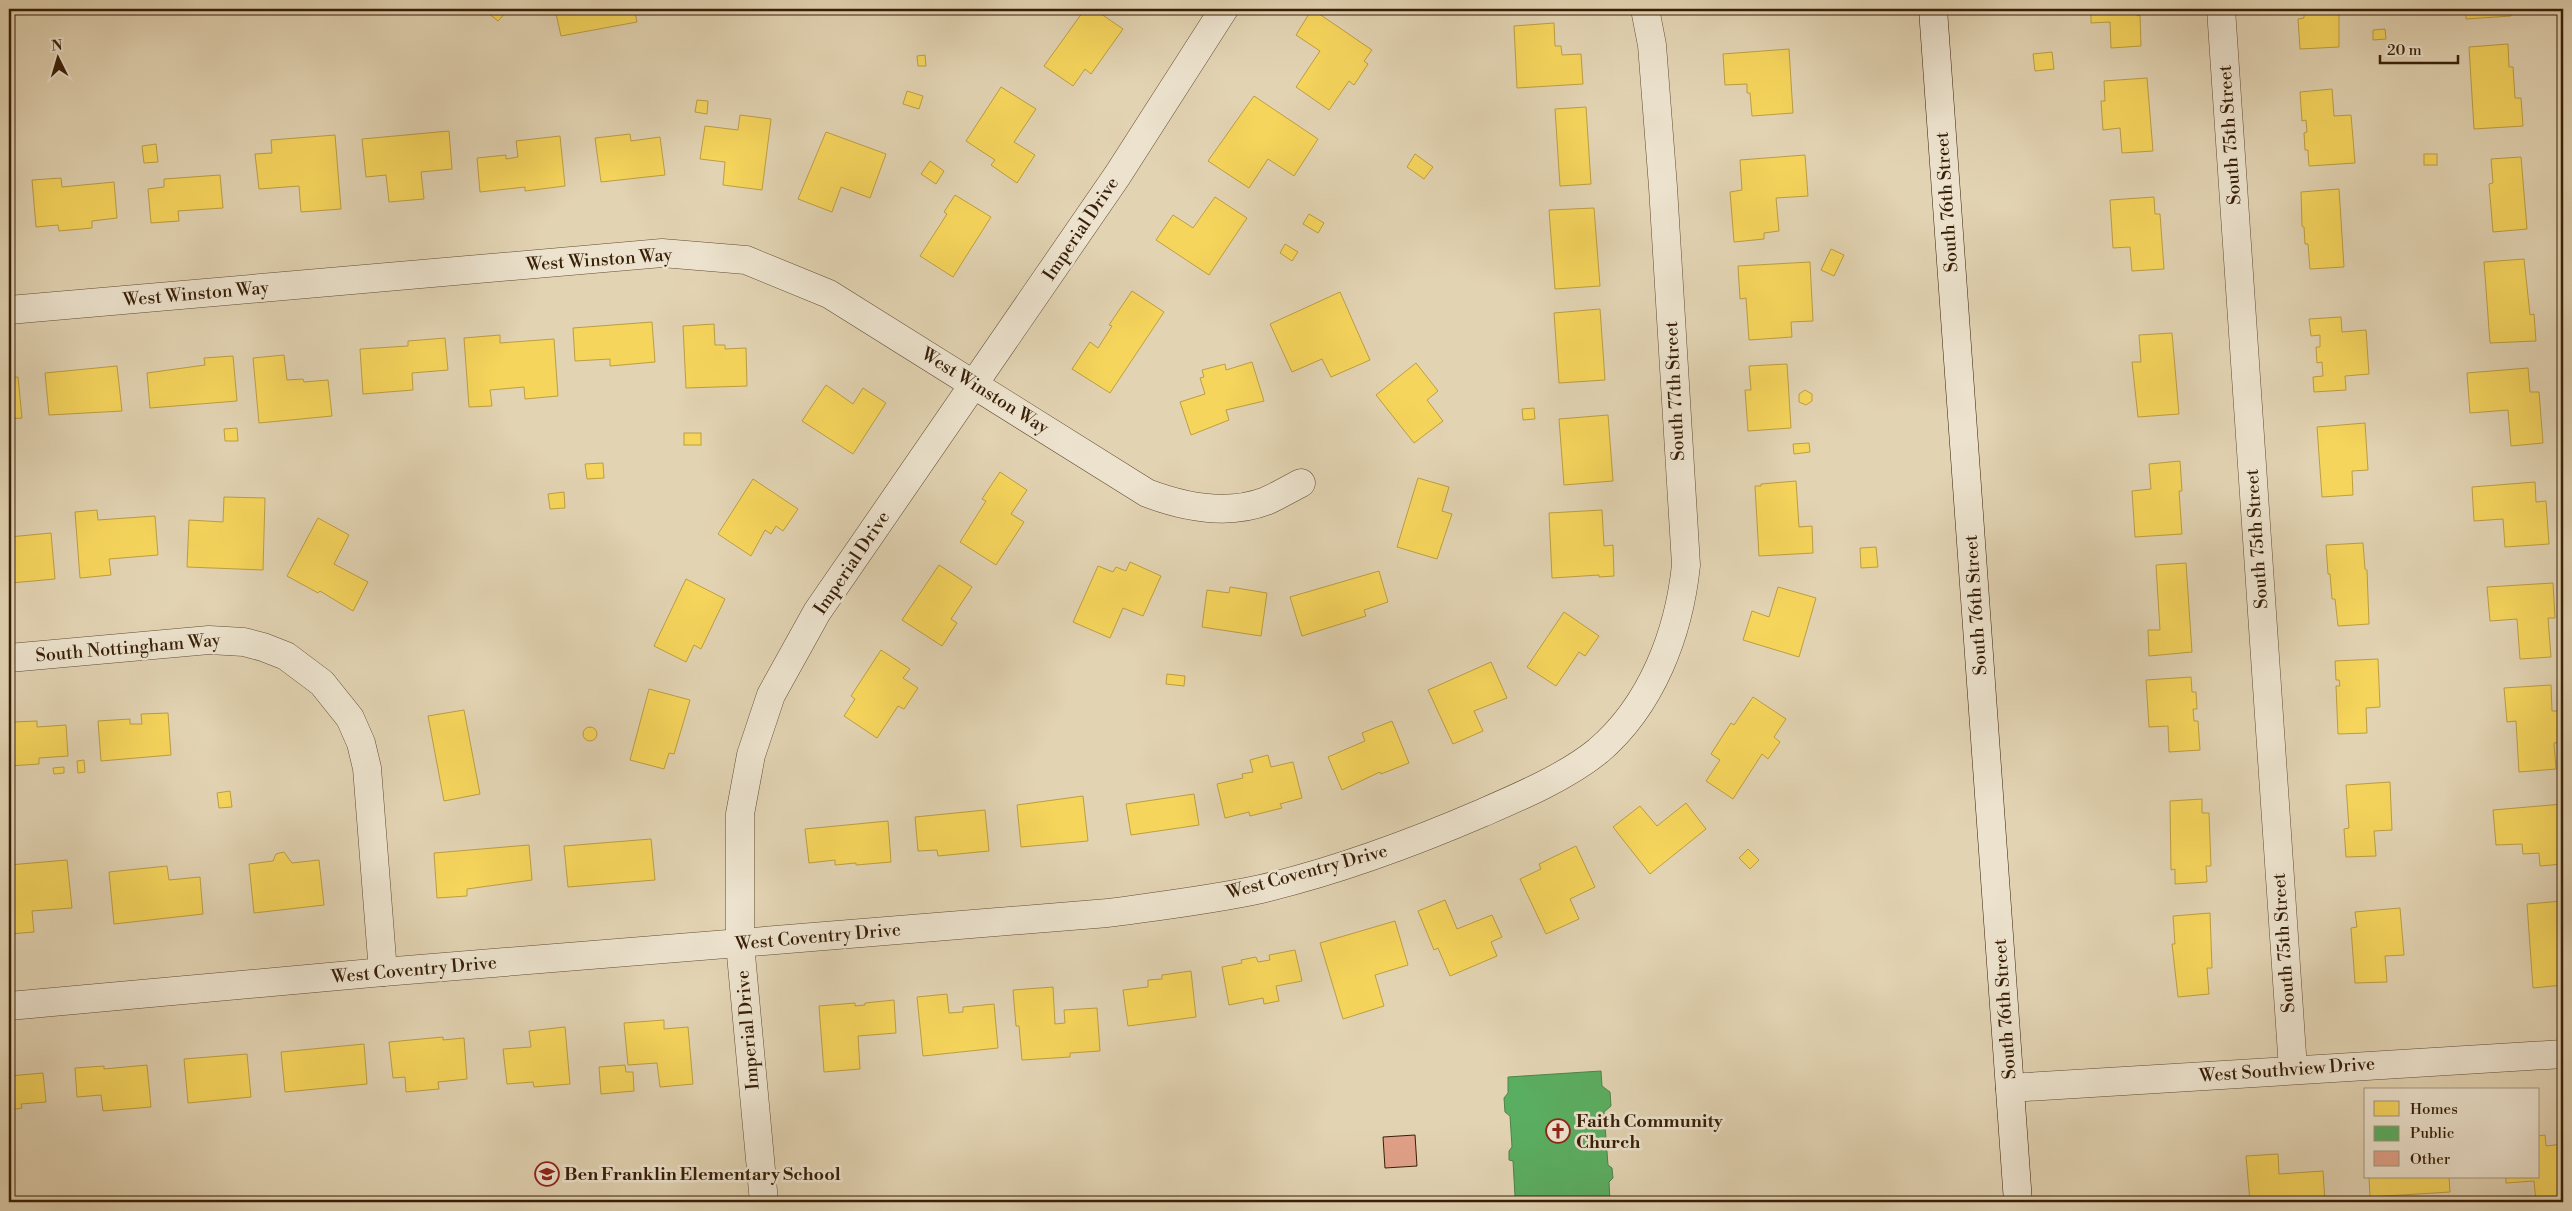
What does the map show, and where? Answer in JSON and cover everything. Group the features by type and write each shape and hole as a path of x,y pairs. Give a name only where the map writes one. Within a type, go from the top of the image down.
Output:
{"street":[{"name":"Imperial Drive","path":"764,1202 740,944 740,814 751,755 771,695 818,612 1117,176 1224,9"},
{"name":"South 77th Street","path":"1598,750 1638,704 1667,650 1677,618 1686,565 1662,178 1652,45 1645,9"},
{"name":"South 76th Street","path":"1933,9 2018,1202"},
{"name":"South 75th Street","path":"2221,9 2293,1069"},
{"name":"West Winston Way","path":"9,310 662,253 746,260 829,294 975,384 1147,494 1174,503 1229,508 1264,501 1301,483"},
{"name":"South Nottingham Way","path":"9,658 227,640 263,647 286,656 322,682 350,718 361,743 367,768 383,972"},
{"name":"West Coventry Drive","path":"9,1006 383,972 740,944 1108,912 1189,902 1260,889 1345,866 1424,838 1512,800 1573,768 1598,750"},
{"name":"West Southview Drive","path":"2010,1088 2293,1069 2563,1054"}],"building: Homes":[{"path":"483,9 509,9 498,21"},
{"path":"555,9 634,9 637,22 561,36"},
{"path":"1085,9 1094,9 1123,29 1091,74 1085,69 1073,86 1044,66"},
{"path":"1312,9 1372,50 1364,61 1368,64 1354,85 1349,81 1329,110 1296,87 1320,51 1296,35"},
{"path":"2091,9 2136,9 2137,16 2140,15 2141,46 2111,48 2110,22 2091,23"},
{"path":"2304,9 2339,9 2339,47 2300,49 2298,19 2304,18"},
{"path":"2466,9 2510,9 2511,16 2466,19"},
{"path":"1554,23 1555,46 1561,46 1562,55 1581,54 1583,84 1517,88 1514,26"},
{"path":"2385,29 2386,39 2373,40 2373,30"},
{"path":"2508,44 2509,67 2513,67 2515,98 2521,98 2523,126 2474,129 2469,47"},
{"path":"1789,49 1793,113 1752,116 1750,93 1747,93 1747,84 1725,85 1723,54"},
{"path":"2052,52 2054,69 2035,71 2033,54"},
{"path":"925,55 926,66 918,66 917,56"},
{"path":"2147,78 2153,151 2122,153 2120,128 2103,130 2101,101 2105,101 2104,81"},
{"path":"1001,87 1036,109 1014,142 1035,155 1017,183 991,165 995,160 966,141"},
{"path":"2332,89 2334,116 2351,115 2355,163 2309,166 2308,150 2305,150 2304,133 2307,132 2306,120 2302,121 2300,92"},
{"path":"907,91 923,96 919,109 903,104"},
{"path":"1254,96 1318,139 1294,176 1268,159 1249,188 1208,161"},
{"path":"697,100 708,101 707,114 695,112"},
{"path":"1586,107 1591,184 1560,186 1555,109"},
{"path":"740,115 771,119 762,190 723,185 725,162 700,159 705,126 738,130"},
{"path":"449,131 452,169 421,172 424,199 389,202 386,175 366,177 362,139"},
{"path":"826,132 886,154 870,198 841,187 832,212 798,199"},
{"path":"630,134 631,141 660,137 665,175 601,182 595,138"},
{"path":"335,135 341,209 301,212 299,186 259,189 255,154 272,153 271,140"},
{"path":"560,136 565,186 525,191 525,187 480,192 477,158 506,155 506,159 518,157 516,141"},
{"path":"156,144 158,162 144,163 142,146"},
{"path":"1415,154 1433,167 1424,179 1407,167"},
{"path":"2424,154 2437,154 2437,165 2424,165"},
{"path":"1805,155 1808,196 1776,198 1779,231 1764,233 1764,239 1734,242 1730,192 1742,190 1740,160"},
{"path":"2521,157 2527,229 2493,232 2489,184 2493,183 2491,159"},
{"path":"930,161 944,171 936,184 921,174"},
{"path":"220,175 223,208 178,211 179,221 151,223 148,189 164,187 164,179"},
{"path":"61,178 62,187 114,182 117,218 92,221 92,228 59,231 58,225 36,227 32,180"},
{"path":"2339,189 2344,267 2310,269 2308,244 2305,244 2304,227 2302,226 2301,192"},
{"path":"955,195 991,217 953,277 920,256 947,214 944,212"},
{"path":"1215,197 1247,218 1209,275 1156,240 1173,215 1193,228"},
{"path":"2154,197 2155,214 2160,214 2164,269 2132,271 2130,247 2113,248 2110,200"},
{"path":"1594,208 1600,286 1555,289 1549,210"},
{"path":"1309,214 1324,223 1318,233 1303,224"},
{"path":"1285,244 1298,252 1292,261 1280,253"},
{"path":"1831,249 1844,255 1834,276 1821,270"},
{"path":"2524,259 2530,315 2534,314 2536,341 2490,343 2484,262"},
{"path":"1810,262 1813,321 1791,322 1792,337 1749,340 1746,298 1740,299 1738,266"},
{"path":"1132,291 1164,312 1110,393 1072,369 1090,342 1098,348 1112,326 1109,325"},
{"path":"1340,292 1370,360 1331,377 1322,359 1292,372 1270,324"},
{"path":"1600,309 1605,380 1559,383 1554,313"},
{"path":"2341,317 2342,332 2366,330 2369,374 2345,376 2346,390 2314,392 2313,377 2323,376 2322,362 2317,363 2316,347 2320,347 2320,335 2311,336 2309,319"},
{"path":"652,322 655,362 610,366 610,359 575,361 573,328"},
{"path":"714,324 715,345 725,345 725,349 746,348 747,386 686,388 683,326"},
{"path":"2172,333 2179,414 2138,417 2132,362 2141,362 2139,335"},
{"path":"500,335 500,343 554,339 558,396 525,399 524,387 490,390 492,406 469,407 464,338"},
{"path":"445,338 448,370 412,373 413,390 363,394 360,349 408,346 408,341"},
{"path":"284,355 287,380 303,379 304,382 328,380 332,416 259,423 253,358"},
{"path":"233,356 237,401 150,408 147,373 205,365 204,358"},
{"path":"1252,362 1264,401 1226,410 1229,420 1191,435 1180,402 1205,394 1200,378 1204,377 1202,370 1225,364 1226,370"},
{"path":"1416,363 1438,391 1427,400 1443,421 1414,443 1376,395"},
{"path":"1787,364 1791,428 1748,431 1745,390 1751,390 1749,366"},
{"path":"117,366 122,411 49,415 45,373"},
{"path":"2528,368 2530,392 2539,392 2543,443 2511,446 2508,410 2470,413 2467,373"},
{"path":"18,377 22,418 9,419 9,378"},
{"path":"826,385 853,404 863,388 886,403 853,454 802,421"},
{"path":"1805,390 1812,394 1812,401 1806,405 1799,402 1799,394"},
{"path":"1534,408 1535,419 1523,420 1522,409"},
{"path":"1608,415 1613,481 1564,485 1559,419"},
{"path":"2365,423 2368,470 2352,471 2353,495 2322,497 2317,427"},
{"path":"237,428 238,441 225,441 224,429"},
{"path":"684,433 701,433 701,445 684,445"},
{"path":"1809,443 1810,452 1794,454 1793,444"},
{"path":"2180,461 2182,491 2179,491 2182,534 2135,537 2132,491 2151,489 2149,464"},
{"path":"603,463 604,478 587,479 585,464"},
{"path":"1000,472 1027,490 1011,514 1024,522 996,565 960,542 986,501 982,499"},
{"path":"1418,478 1449,487 1442,511 1452,514 1437,559 1397,547"},
{"path":"753,479 798,509 783,531 776,526 771,534 765,530 751,556 718,534"},
{"path":"1796,481 1799,527 1812,526 1813,553 1759,556 1755,486"},
{"path":"2535,482 2536,502 2546,501 2549,544 2505,547 2503,519 2474,521 2472,487"},
{"path":"564,492 565,508 550,509 548,494"},
{"path":"224,497 265,498 263,570 187,567 189,520 223,522"},
{"path":"97,510 98,520 155,516 158,555 109,559 111,575 80,578 75,512"},
{"path":"1602,510 1604,546 1613,545 1614,576 1552,578 1549,513"},
{"path":"318,518 349,535 334,564 368,582 353,611 320,591 318,593 287,576"},
{"path":"51,533 55,579 11,583 9,537"},
{"path":"2363,543 2365,569 2367,570 2369,624 2338,626 2335,599 2332,599 2330,574 2328,574 2326,545"},
{"path":"1876,547 1878,567 1861,568 1860,548"},
{"path":"1130,562 1161,576 1143,616 1123,608 1110,638 1073,622 1098,566 1113,572 1116,567 1126,571"},
{"path":"2186,563 2192,652 2149,656 2148,630 2160,630 2156,565"},
{"path":"939,565 972,587 951,619 957,623 942,646 902,620"},
{"path":"1379,571 1388,602 1364,610 1366,616 1302,636 1290,597"},
{"path":"686,579 725,599 701,649 694,645 686,662 654,646"},
{"path":"2553,583 2555,618 2548,618 2551,657 2520,659 2517,619 2490,621 2487,587"},
{"path":"1230,587 1267,593 1261,636 1202,627 1207,590 1229,593"},
{"path":"1778,587 1816,598 1799,657 1743,640 1752,611 1769,617"},
{"path":"1564,612 1599,636 1585,656 1579,652 1556,686 1527,667"},
{"path":"881,650 910,669 903,678 918,688 904,709 898,706 877,738 844,716 855,699 851,696"},
{"path":"2378,659 2380,707 2366,708 2367,733 2338,734 2336,686 2340,686 2339,680 2336,680 2335,661"},
{"path":"1491,662 1507,698 1474,711 1483,731 1453,744 1428,690"},
{"path":"1167,674 1185,676 1184,686 1166,684"},
{"path":"2191,677 2192,692 2196,692 2197,709 2193,709 2194,721 2198,721 2200,750 2169,752 2168,726 2149,727 2146,680"},
{"path":"2551,685 2552,711 2560,711 2562,742 2554,743 2556,769 2519,772 2516,721 2507,722 2504,688"},
{"path":"649,689 690,700 674,754 669,753 664,769 630,760"},
{"path":"1753,697 1786,719 1774,737 1780,742 1768,759 1762,754 1733,799 1706,781 1720,760 1711,754 1731,723 1734,725"},
{"path":"464,710 480,794 444,801 428,716"},
{"path":"168,713 171,755 101,761 98,721 130,719 130,724 142,724 141,714"},
{"path":"37,721 37,727 66,725 68,756 39,758 39,764 9,766 9,725 13,725 13,722"},
{"path":"1392,721 1409,763 1381,774 1380,772 1342,790 1328,757 1365,741 1362,733"},
{"path":"587,727 593,727 597,734 593,741 587,741 583,737 583,731"},
{"path":"1268,755 1271,767 1293,762 1302,798 1280,804 1282,808 1250,816 1249,812 1225,818 1217,784 1243,778 1242,774 1253,772 1250,760"},
{"path":"84,760 85,772 78,773 77,761"},
{"path":"64,767 64,773 54,774 53,768"},
{"path":"2390,782 2392,830 2374,831 2376,856 2346,857 2344,829 2349,828 2346,785"},
{"path":"230,791 232,807 219,808 217,793"},
{"path":"1194,794 1199,825 1131,835 1126,804"},
{"path":"1083,796 1088,841 1021,847 1017,805"},
{"path":"2202,799 2202,813 2209,813 2211,866 2206,866 2207,882 2175,884 2175,869 2171,870 2170,801"},
{"path":"1686,803 1706,829 1650,874 1613,827 1640,806 1657,826"},
{"path":"2563,804 2563,864 2540,866 2539,853 2523,854 2522,844 2496,845 2493,810"},
{"path":"985,810 989,851 938,856 937,850 918,851 915,817"},
{"path":"888,821 891,862 835,865 835,860 809,863 805,829"},
{"path":"651,839 655,880 568,887 564,846"},
{"path":"529,845 532,880 467,889 467,896 437,898 434,853"},
{"path":"1576,846 1595,887 1570,899 1579,919 1546,934 1520,879 1541,869 1539,864"},
{"path":"1748,849 1759,860 1750,869 1739,858"},
{"path":"284,852 292,863 319,860 324,905 254,913 249,864 273,861 276,854"},
{"path":"67,860 72,908 32,911 34,932 9,934 9,865"},
{"path":"167,866 169,880 200,877 203,914 114,924 109,872"},
{"path":"1445,900 1457,929 1492,915 1502,937 1491,942 1497,956 1450,976 1438,948 1434,950 1418,911"},
{"path":"2563,901 2563,985 2533,988 2527,904"},
{"path":"2400,908 2404,955 2385,956 2387,982 2355,983 2351,928 2357,927 2355,912"},
{"path":"2210,913 2212,968 2207,968 2209,994 2178,997 2172,944 2175,944 2173,916"},
{"path":"1395,921 1408,965 1375,975 1384,1006 1343,1019 1320,943"},
{"path":"1295,950 1302,981 1276,986 1279,1001 1264,1004 1263,998 1229,1005 1222,967 1242,963 1241,960 1256,957 1258,962 1270,960 1269,955"},
{"path":"1191,971 1196,1017 1128,1026 1123,990 1148,987 1148,980 1162,979 1162,975"},
{"path":"1053,987 1055,1024 1065,1023 1064,1010 1097,1008 1100,1051 1070,1053 1070,1057 1022,1060 1019,1026 1016,1026 1013,990"},
{"path":"947,994 949,1013 963,1012 963,1007 994,1004 998,1048 923,1056 917,997"},
{"path":"894,1000 896,1033 858,1036 860,1069 824,1072 819,1006 855,1003 855,1006"},
{"path":"664,1020 664,1029 688,1027 693,1084 660,1087 657,1063 628,1065 624,1023"},
{"path":"565,1027 570,1084 534,1087 533,1082 507,1084 503,1049 531,1047 529,1031"},
{"path":"443,1037 443,1040 464,1038 467,1079 438,1082 439,1089 406,1092 405,1077 393,1078 389,1042"},
{"path":"364,1044 367,1084 285,1092 281,1052"},
{"path":"247,1054 251,1097 188,1103 184,1059"},
{"path":"147,1065 151,1107 103,1111 101,1095 77,1097 75,1068 104,1066 104,1069"},
{"path":"625,1065 626,1072 633,1072 634,1091 601,1094 599,1067"},
{"path":"43,1073 46,1102 21,1104 22,1108 9,1110 9,1076"},
{"path":"2545,1135 2546,1146 2563,1144 2563,1202 2536,1202 2534,1181 2506,1183 2506,1178 2540,1178 2540,1136"},
{"path":"2278,1154 2279,1174 2323,1171 2325,1202 2250,1202 2246,1156"},
{"path":"2369,1178 2449,1178 2450,1192 2370,1197"}],"building: Public":[{"name":"Faith Community Church","path":"1601,1071 1602,1086 1610,1092 1611,1106 1604,1112 1608,1165 1612,1168 1613,1178 1609,1182 1610,1202 1512,1202 1515,1196 1513,1161 1509,1160 1509,1151 1512,1147 1510,1116 1505,1112 1504,1098 1508,1093 1508,1077"}],"building: Other":[{"path":"1415,1135 1417,1166 1385,1168 1383,1137"}],"place":[{"name":"Faith Community Church","path":"1558,1131"},
{"name":"Ben Franklin Elementary School","path":"547,1174"}]}
